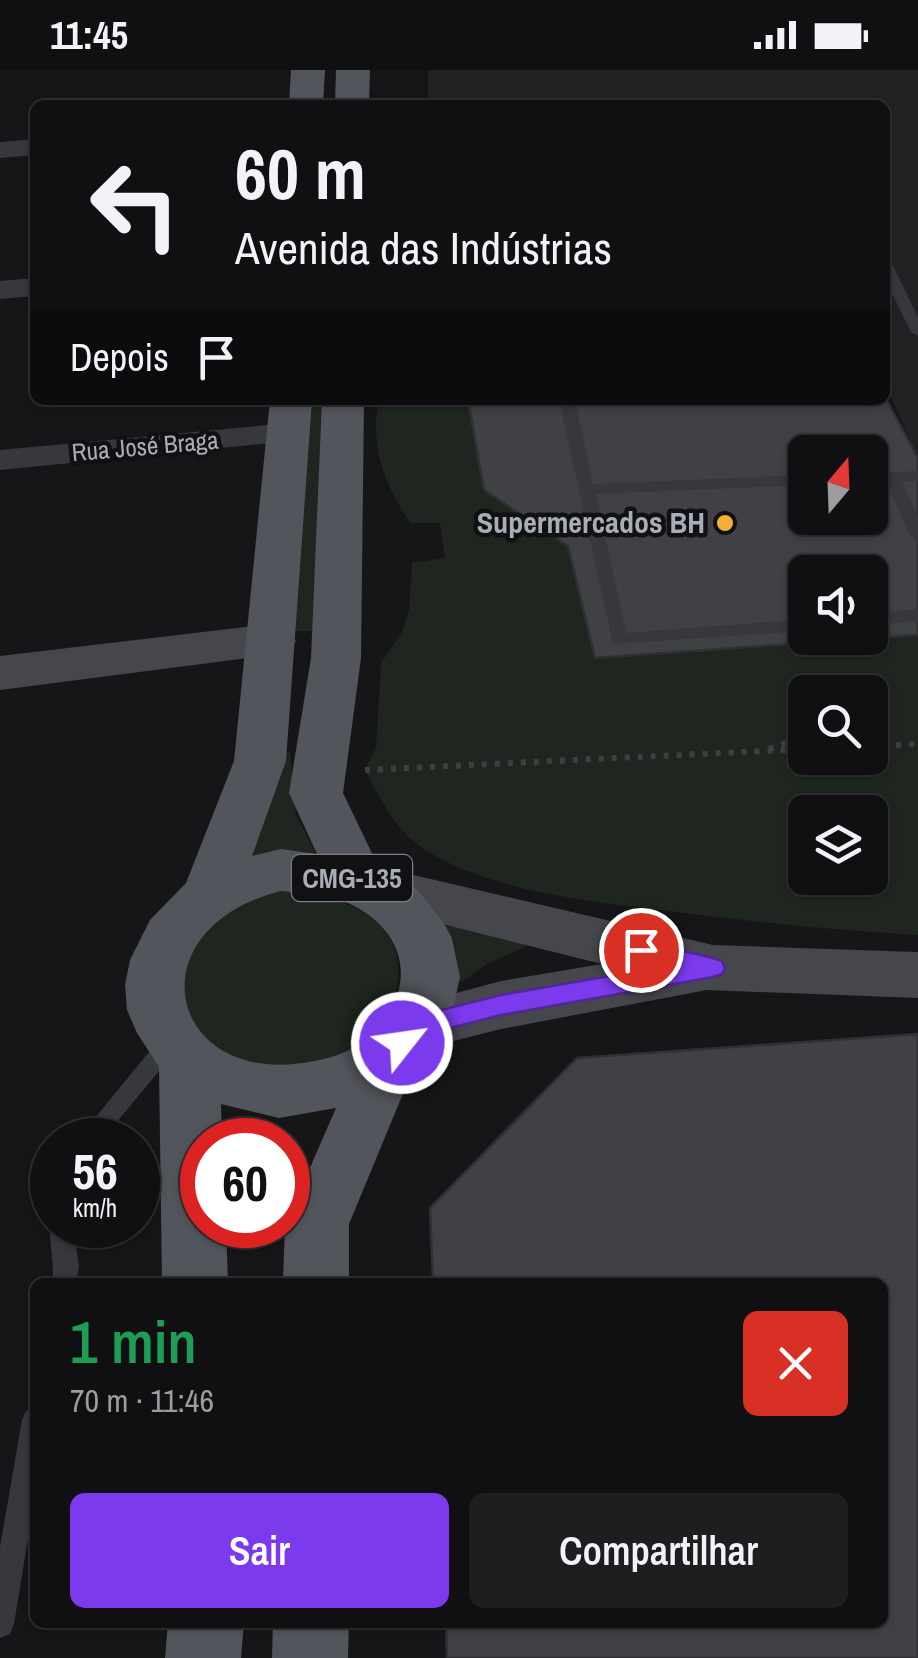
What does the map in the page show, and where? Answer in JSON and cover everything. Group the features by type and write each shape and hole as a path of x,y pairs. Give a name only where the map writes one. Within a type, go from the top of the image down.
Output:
{"main road":[{"path":"306,100 308,70"},
{"path":"352,100 354,70"},
{"name":"CMG-135","path":"343,405 336,658 316,793 365,883"},
{"name":"CMG-135","path":"210,894 260,761 291,416"},
{"path":"0,674 271,642 307,654 322,667 331,689"},
{"name":"CMG-135","path":"195,1278 180,1052 153,1003 156,962 176,924 210,894 245,878 281,870 319,870 365,883 409,913 429,947 433,986 317,1224 316,1278"},
{"path":"365,883 713,968 918,975"},
{"path":"180,1052 233,1085 286,1092 340,1084 403,1043 501,1005 713,968"},
{"path":"204,1658 206,1628"},
{"path":"310,1658 311,1628"}],"street":[{"path":"0,150 30,147"},
{"path":"0,290 30,287"},
{"name":"Rua José Braga","path":"0,460 291,416"}],"lane":[{"path":"890,274 918,332"},
{"path":"569,405 619,640 788,625"},
{"path":"888,477 918,476"},
{"path":"892,477 918,536"},
{"path":"587,489 788,481"},
{"path":"888,618 918,615"},
{"path":"111,1118 180,1052"},
{"path":"64,1248 65,1278"},
{"path":"0,1624 30,1449"}],"path":[{"path":"762,752 788,742"},
{"path":"888,745 918,744"},
{"path":"365,770 788,751"}],"shaded area":[{"path":"428,70 918,70 918,458 890,394 890,100 428,100"},
{"path":"302,405 331,405 323,631 292,631"},
{"path":"378,405 469,405 484,489 568,546 595,658 788,644 788,655 888,655 888,637 918,635 918,935 724,918 541,892 456,866 408,837 365,770 376,748 381,663 402,632 409,611 412,563 445,558 440,523 410,523 393,494 378,449"},
{"path":"283,752 290,752 296,815 319,860 246,864"},
{"path":"278,888 341,901 377,922 390,938 397,957 398,980 392,1005 373,1045 280,1078 181,1035 176,959 224,907"},
{"path":"436,915 538,941 487,964 460,983 453,938"}],"building":[{"name":"Supermercados BH","path":"469,405 889,405 918,458 918,635 888,637 888,555 788,555 788,644 595,658 568,546 484,490"},
{"path":"918,1034 918,1658 447,1658 446,1628 888,1628 888,1278 433,1278 430,1208 577,1058"}],"place":[{"name":"Supermercados BH","path":"725,523"}],"route":[{"path":"402,1043 418,1026 501,1005 713,968 641,950"}]}
